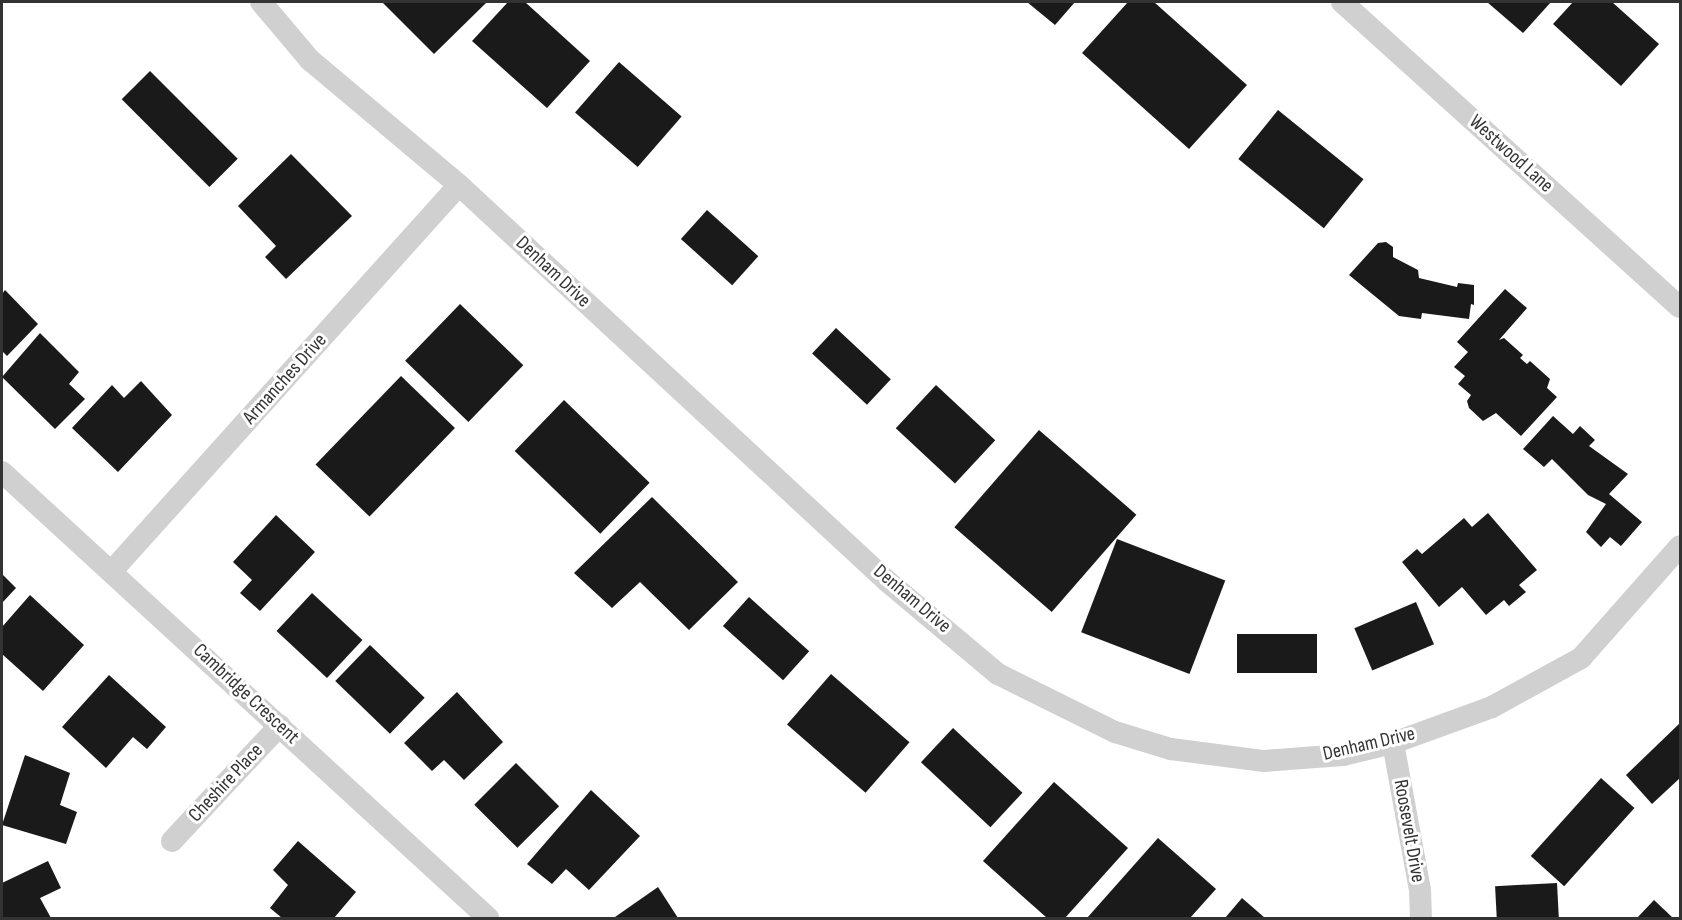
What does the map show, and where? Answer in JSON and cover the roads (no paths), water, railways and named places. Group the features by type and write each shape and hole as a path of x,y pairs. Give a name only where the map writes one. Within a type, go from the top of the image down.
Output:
{"street":[{"name":"Denham Drive","path":"261,2 310,60 459,185 887,581 998,674 1115,732 1171,749 1264,761 1343,755 1393,743 1492,707 1581,658 1680,546"},
{"name":"Westwood Lane","path":"1342,2 1680,307"},
{"name":"Armanches Drive","path":"111,572 459,185"},
{"name":"Cambridge Crescent","path":"2,472 488,918"},
{"name":"Cheshire Place","path":"172,841 280,725"},
{"name":"Roosevelt Drive","path":"1393,743 1420,890 1420,918"}]}
